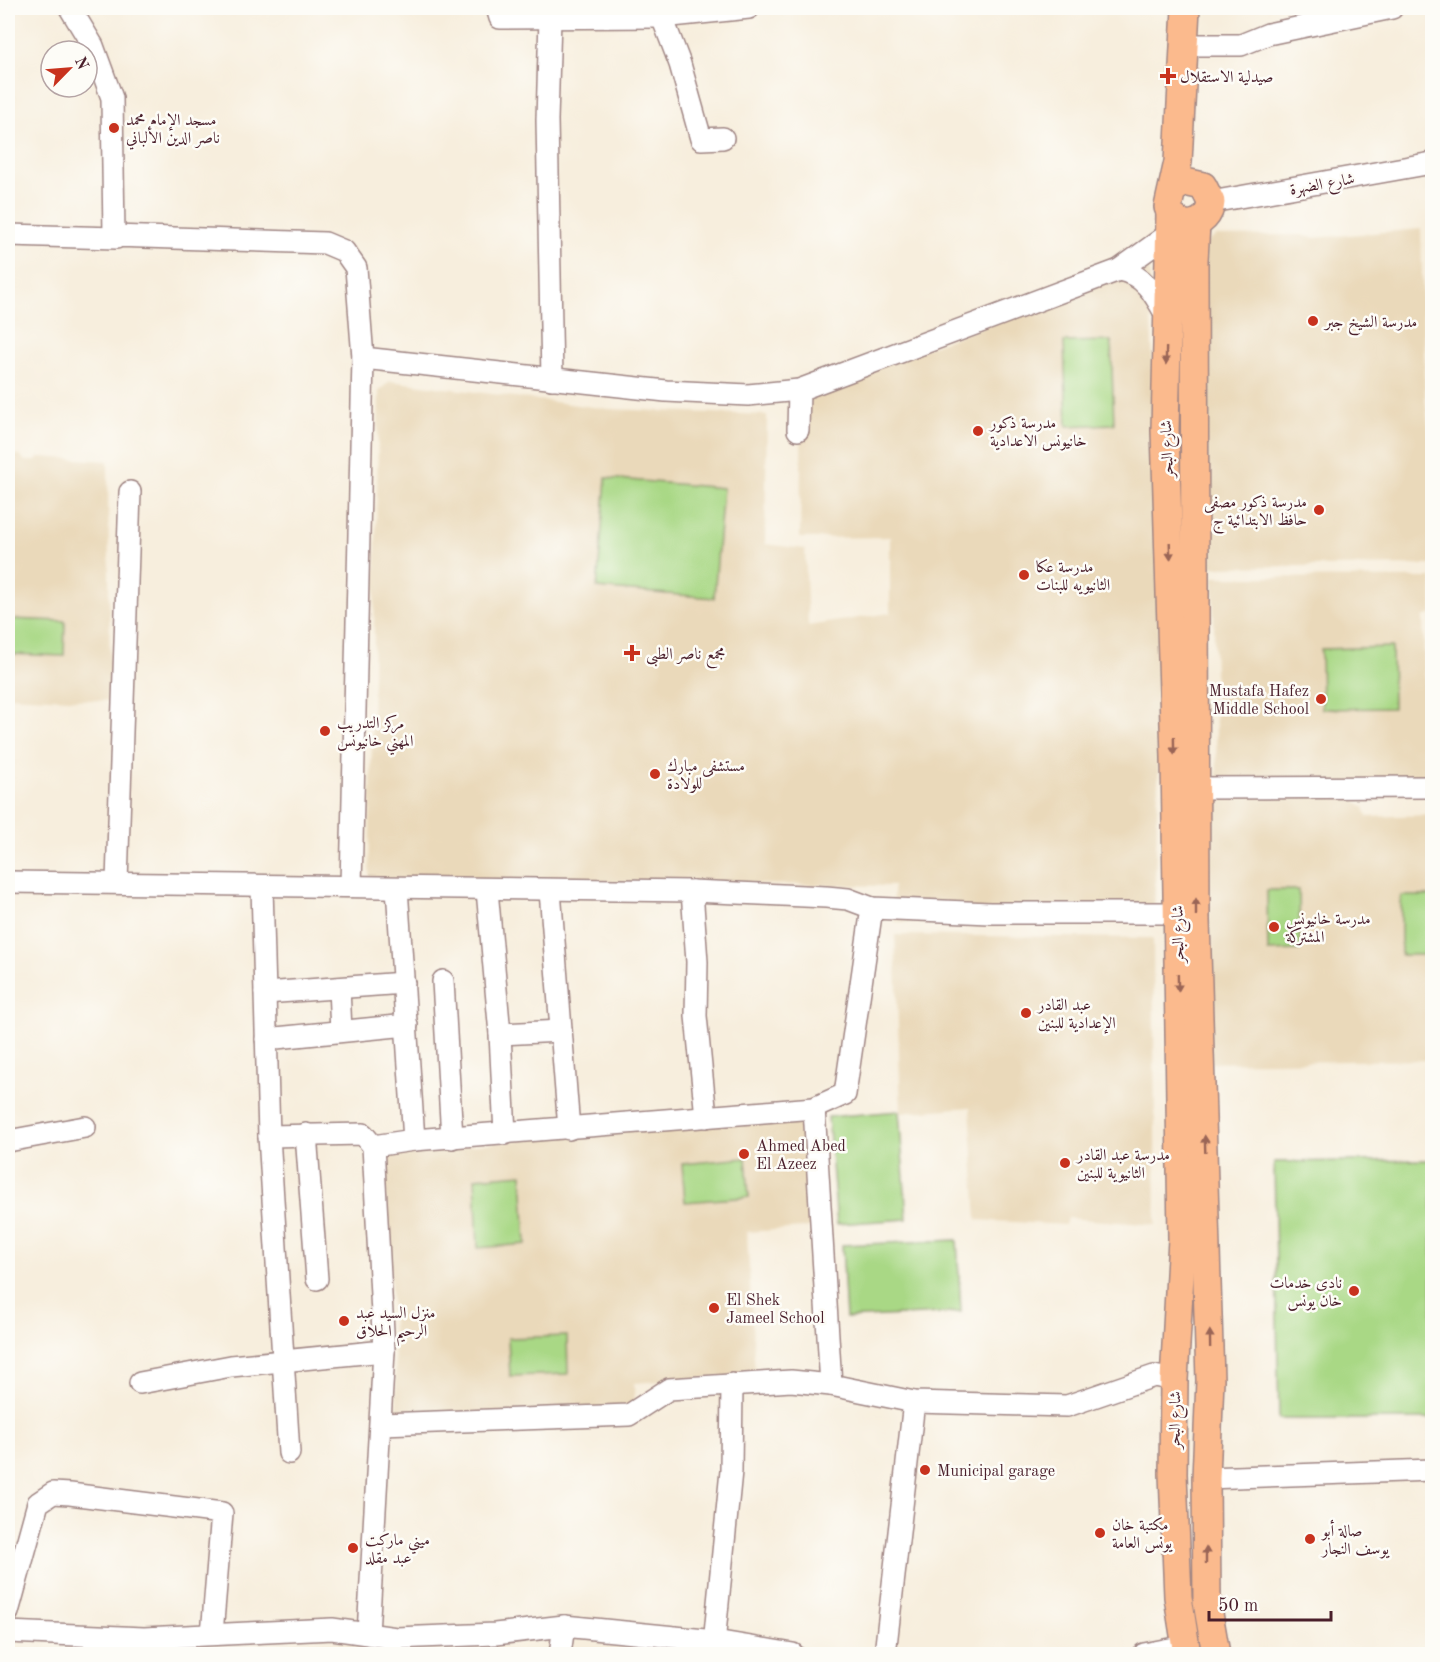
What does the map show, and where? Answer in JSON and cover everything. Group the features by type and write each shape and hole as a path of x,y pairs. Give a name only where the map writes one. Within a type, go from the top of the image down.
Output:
{"main road":[{"name":"شارع البحر","path":"1186,8 1193,45"},
{"name":"شارع البحر","path":"1205,8 1193,45 1178,162 1184,204 1181,224 1196,224 1194,260 1196,920 1210,1380 1206,1478 1207,1602 1215,1648"},
{"name":"شارع البحر","path":"1184,204 1167,317 1164,430 1171,609 1182,1239 1174,1380 1173,1474 1178,1597 1186,1650"},
{"path":"1174,1380 1210,1380"},
{"path":"1186,1650 1215,1648"}],"street":[{"path":"8,235 116,238 114,236 112,98 93,46 70,8"},
{"path":"497,8 500,18 550,18 749,8"},
{"path":"1193,45 1241,45 1268,34 1392,8"},
{"path":"662,12 680,64 701,139 723,138"},
{"path":"550,18 547,120 552,379"},
{"name":"شارع الضهرة","path":"1184,204 1432,163"},
{"path":"363,358 726,395 799,390 1119,270 1184,204"},
{"path":"114,236 325,243 344,252 356,268 363,358 351,886"},
{"path":"1119,270 1140,278 1152,291 1167,317"},
{"path":"798,430 799,390"},
{"path":"117,882 130,492"},
{"path":"1195,788 1432,787"},
{"path":"8,882 117,882 262,887 351,886 550,891 692,891 848,899 872,908 990,913 1176,913"},
{"path":"262,887 269,1136 289,1453"},
{"path":"397,888 414,1140"},
{"path":"487,890 500,1034 505,1134"},
{"path":"550,891 569,1130"},
{"path":"692,891 697,962 696,1016 706,1118"},
{"path":"373,1146 414,1140 569,1130 814,1108 845,1094 872,908"},
{"path":"443,981 452,1138"},
{"path":"265,993 404,983"},
{"path":"339,988 341,1031"},
{"path":"266,1039 407,1025"},
{"path":"500,1034 561,1031"},
{"path":"814,1108 831,1385"},
{"path":"8,1141 86,1127"},
{"path":"306,1134 317,1279"},
{"path":"269,1136 363,1134 373,1146 384,1351 382,1424 369,1634"},
{"path":"140,1383 283,1359 384,1351"},
{"path":"382,1424 629,1415 669,1389 732,1384 791,1381 831,1385 914,1402 1067,1406 1154,1376 1174,1380"},
{"path":"714,1648 730,1471 732,1384"},
{"path":"885,1654 914,1402"},
{"path":"1206,1478 1432,1470"},
{"path":"8,1612 38,1503 53,1493 70,1494 222,1513 212,1634"},
{"path":"560,1654 564,1626"},
{"path":"8,1632 144,1638 333,1629 369,1634 396,1646 467,1645 564,1626 714,1648 780,1654"},
{"path":"1144,1654 1186,1650"}],"shaded area":[{"path":"1421,229 1425,399 1432,454 1432,565 1207,567 1204,244 1216,236 1302,235 1313,238"},
{"name":"مجمع ناصر الطبى","path":"1150,269 1161,682 1154,921 894,922 893,886 369,879 379,391 390,381 608,409 767,415 765,544 805,549 808,626 890,613 890,537 800,538 802,395 1095,285"},
{"path":"8,454 20,455 25,461 36,461 39,457 108,461 110,701 8,696"},
{"name":"Mustafa Hafez Middle School","path":"1213,577 1432,578 1432,614 1423,617 1428,784 1217,782"},
{"name":"مدرسة خانيونس المشتركة","path":"1201,793 1345,793 1364,807 1367,817 1432,815 1432,1060 1198,1063"},
{"name":"عبد القادر الإعدادية للبنين","path":"895,935 1153,938 1156,1225 1067,1218 1065,1225 977,1220 970,1107 901,1113"},
{"path":"810,1117 817,1227 747,1232 755,1374 634,1383 635,1406 398,1422 384,1155 597,1132"}],"green space":[{"path":"1111,341 1114,424 1067,426 1064,342"},
{"path":"606,478 723,488 714,598 597,588"},
{"path":"8,619 65,621 64,656 8,654"},
{"path":"1392,647 1393,708 1322,709 1321,649"},
{"path":"1267,890 1299,890 1300,950 1268,951"},
{"path":"1401,896 1432,896 1432,955 1401,955"},
{"path":"899,1111 907,1219 837,1224 828,1117"},
{"path":"746,1158 749,1197 685,1202 682,1164"},
{"name":"نادى خدمات خان يونس","path":"1432,1160 1432,1419 1279,1419 1274,1162"},
{"path":"522,1174 526,1244 478,1248 475,1178"},
{"path":"957,1240 961,1312 846,1318 842,1245"},
{"path":"567,1336 568,1374 510,1376 508,1338"}],"place":[{"name":"صيدلية الاستقلال","path":"1168,76"},
{"name":"مسجد الإمام محمد ناصر الدين الألباني","path":"114,128"},
{"name":"مدرسة الشيخ جبر","path":"1313,321"},
{"name":"مدرسة ذكور خانيونس الاعدادية","path":"978,431"},
{"name":"مدرسة ذكور مصفى حافظ الابتدائية ج","path":"1319,510"},
{"name":"مدرسة عكا الثانيويه للبنات","path":"1024,575"},
{"name":"مجمع ناصر الطبى","path":"632,653"},
{"name":"Mustafa Hafez Middle School","path":"1321,699"},
{"name":"مركز التدريب المهني خانيونس","path":"325,731"},
{"name":"مستشفى مبارك للولادة","path":"655,774"},
{"name":"مدرسة خانيونس المشتركة","path":"1274,927"},
{"name":"عبد القادر الإعدادية للبنين","path":"1026,1013"},
{"name":"Ahmed Abed El Azeez","path":"744,1154"},
{"name":"مدرسة عبد القادر الثانيوية للبنين","path":"1065,1163"},
{"name":"نادى خدمات خان يونس","path":"1354,1291"},
{"name":"El Shek Jameel School","path":"714,1308"},
{"name":"منزل السيد عبد الرحيم الحلاق","path":"344,1321"},
{"name":"Municipal garage","path":"925,1470"},
{"name":"مكتبة خان يونس العامة","path":"1100,1533"},
{"name":"صالة أبو يوسف النجار","path":"1310,1539"},
{"name":"ميني ماركت عبد مقلد","path":"353,1548"}]}
